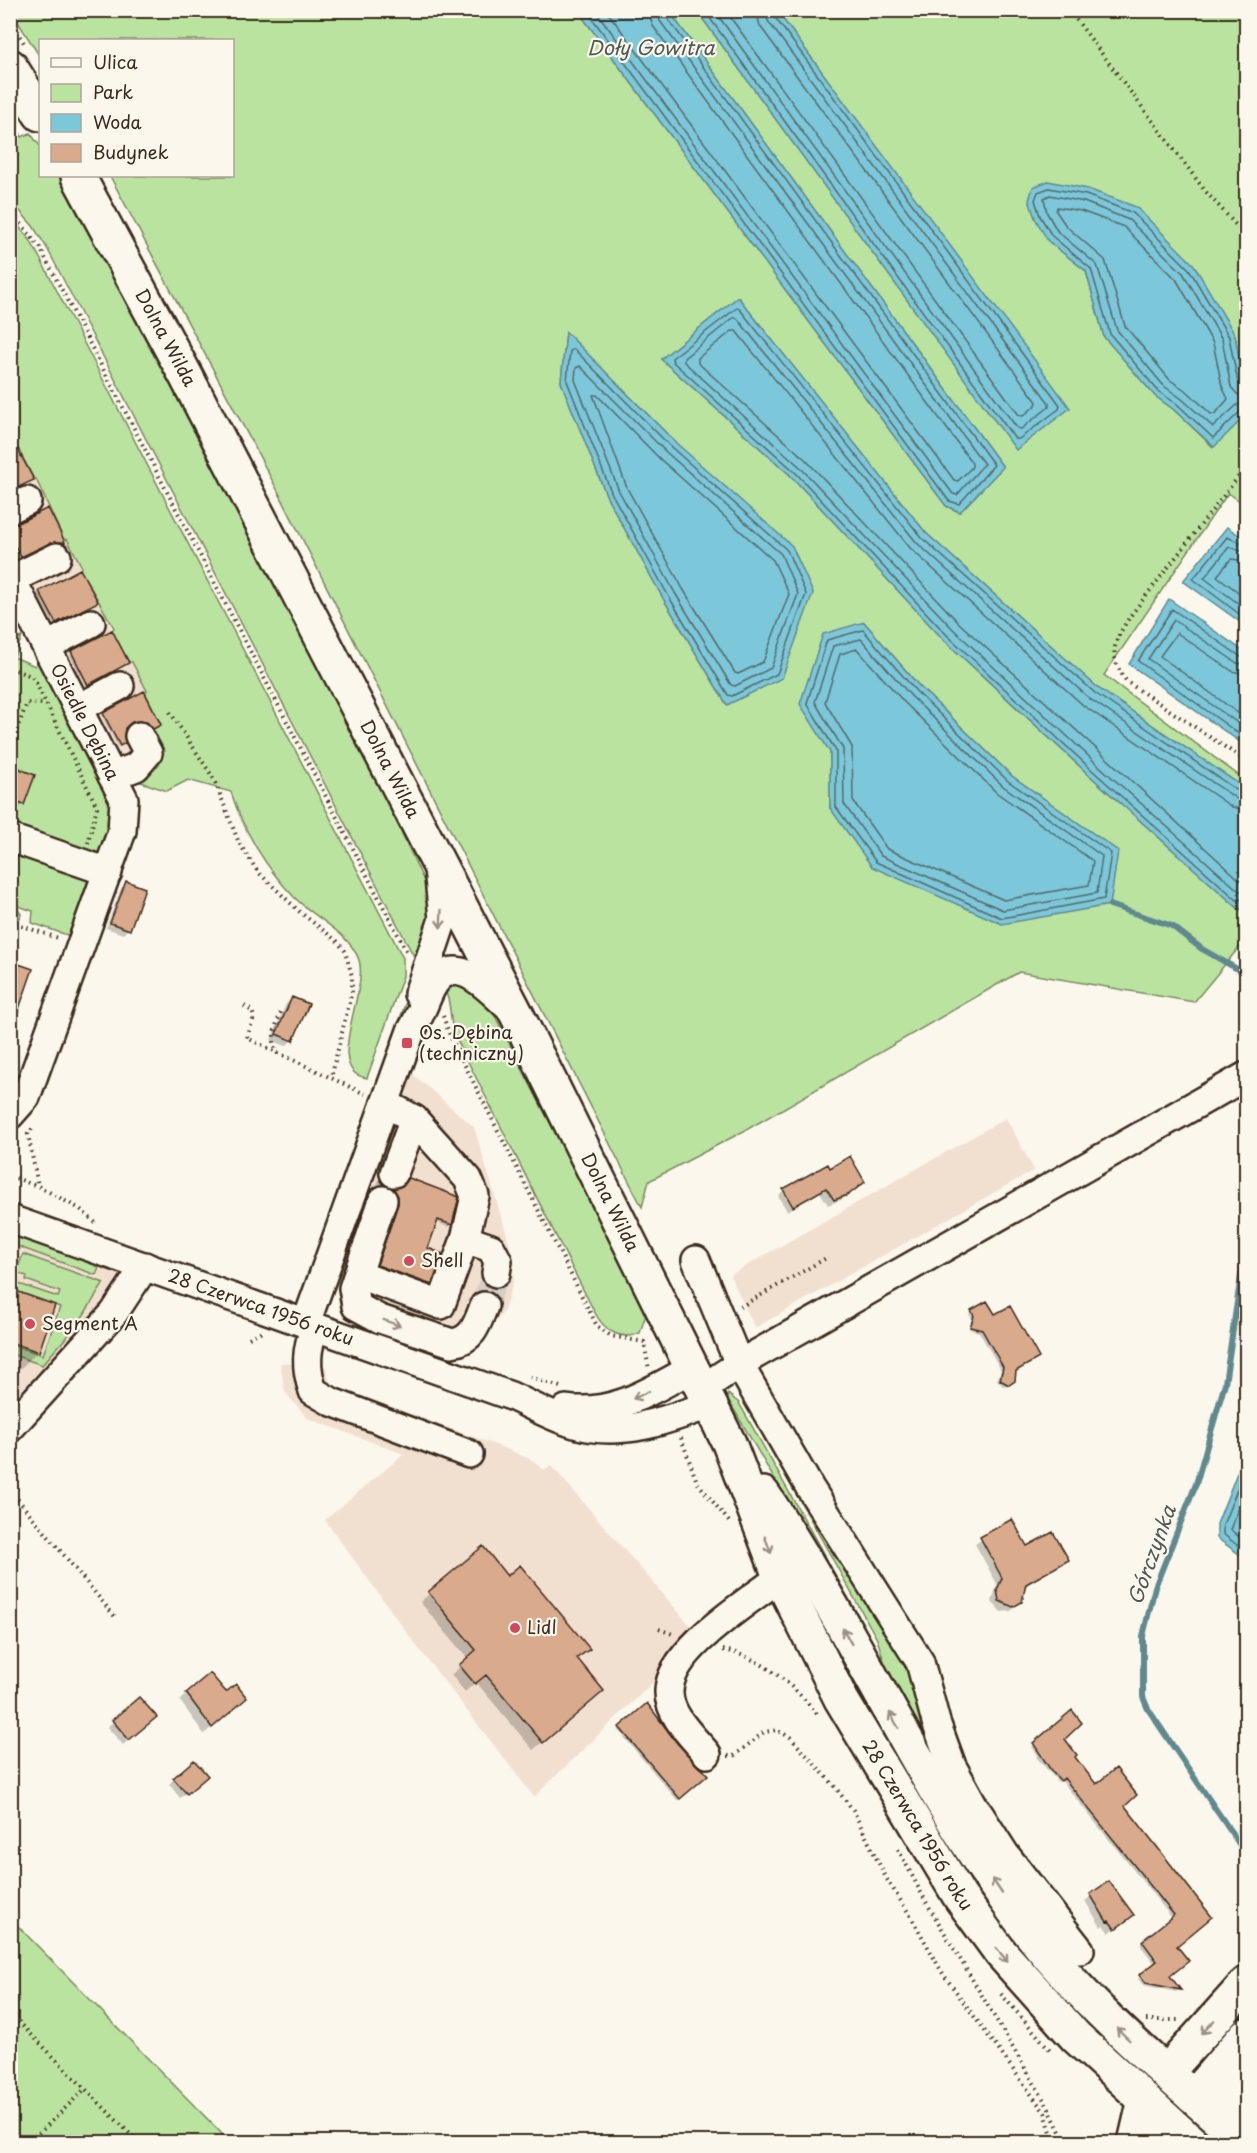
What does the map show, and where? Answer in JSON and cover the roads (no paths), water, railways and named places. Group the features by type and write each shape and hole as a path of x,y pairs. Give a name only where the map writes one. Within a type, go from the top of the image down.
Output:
{"main road":[{"path":"10,66 39,112"},
{"name":"Dolna Wilda","path":"79,177 136,282 438,861 702,1387"},
{"name":"28 Czerwca 1956 roku","path":"702,1387 733,1451 780,1578 846,1708 980,1926 1033,1992 1176,2137"},
{"name":"28 Czerwca 1956 roku","path":"733,1451 806,1560 948,1814 1020,1920 1084,1995 1241,2140"},
{"path":"1142,2100 1246,1984"},
{"path":"1176,2137 1203,2106 1238,2045"},
{"path":"1238,2045 1222,2074 1220,2090 1223,2107 1241,2140"}],"street":[{"path":"11,578 57,557"},
{"name":"Osiedle Dębina","path":"11,578 79,708 126,806 122,831 26,1097 21,1122"},
{"path":"47,646 91,623"},
{"path":"79,708 120,686"},
{"path":"112,776 136,767 148,753 139,736"},
{"path":"10,838 108,872"},
{"path":"411,1031 413,1011 442,919 438,861"},
{"path":"469,1454 332,1402 313,1391 306,1371 310,1325 341,1227 411,1031 421,1016 438,978 448,972 468,974 481,981 517,1015"},
{"path":"702,1387 1246,1076"},
{"path":"356,1282 441,1305 465,1239 475,1196 468,1179 414,1119 385,1103"},
{"path":"394,1173 414,1119"},
{"path":"383,1200 356,1282 355,1303 359,1309 452,1343 459,1342 472,1333 484,1306"},
{"name":"28 Czerwca 1956 roku","path":"10,1219 511,1396 567,1422 590,1428 678,1429 702,1387 649,1376 612,1408 594,1411 562,1408 511,1396"},
{"path":"341,1227 371,1238"},
{"path":"465,1239 490,1248 498,1261 496,1273"},
{"path":"696,1260 739,1364 810,1488 920,1662 936,1722 952,1766 973,1804 1005,1854 1080,1950"},
{"path":"10,1428 114,1313 144,1266"},
{"path":"707,1754 678,1719 668,1693 672,1674 696,1643 780,1578"},
{"path":"1132,2142 1142,2100"}],"water":[{"name":"Doły Gowitra","path":"578,11 669,11 1003,467 960,512 946,506"},
{"name":"Doły Gowitra","path":"697,11 777,11 1070,408 1016,450"},
{"path":"1048,181 1088,189 1136,207 1194,265 1235,335 1246,397 1243,418 1214,447 1173,409 1155,396 1104,337 1086,271 1048,241 1035,218 1029,200 1033,187"},
{"path":"738,297 926,533 1098,688 1246,789 1246,903 1240,910 1089,775 943,639 790,475 661,359"},
{"path":"566,332 675,442 792,546 813,593 782,678 727,705 664,600 607,497 561,382"},
{"path":"1227,527 1246,540 1246,626 1183,581"},
{"path":"1169,599 1246,653 1246,746 1129,664"},
{"path":"864,622 920,687 1012,776 1118,851 1110,905 1002,924 872,867 830,808 830,752 800,704 823,634"},
{"path":"1246,1450 1246,1559 1217,1538 1217,1524"}],"waterway":[{"name":"Górczynka","path":"1110,905 1172,926 1202,949 1246,974"},
{"name":"Górczynka","path":"1246,1242 1225,1383 1196,1484 1155,1587 1143,1636 1143,1697 1148,1709 1246,1854"}],"tunnel":[{"path":"484,1306 496,1273"}],"place":[{"name":"Os. Dębina (techniczny)","path":"407,1043"},
{"name":"Shell","path":"409,1261"},
{"name":"Segment A","path":"30,1324"},
{"name":"Lidl","path":"515,1628"}]}
